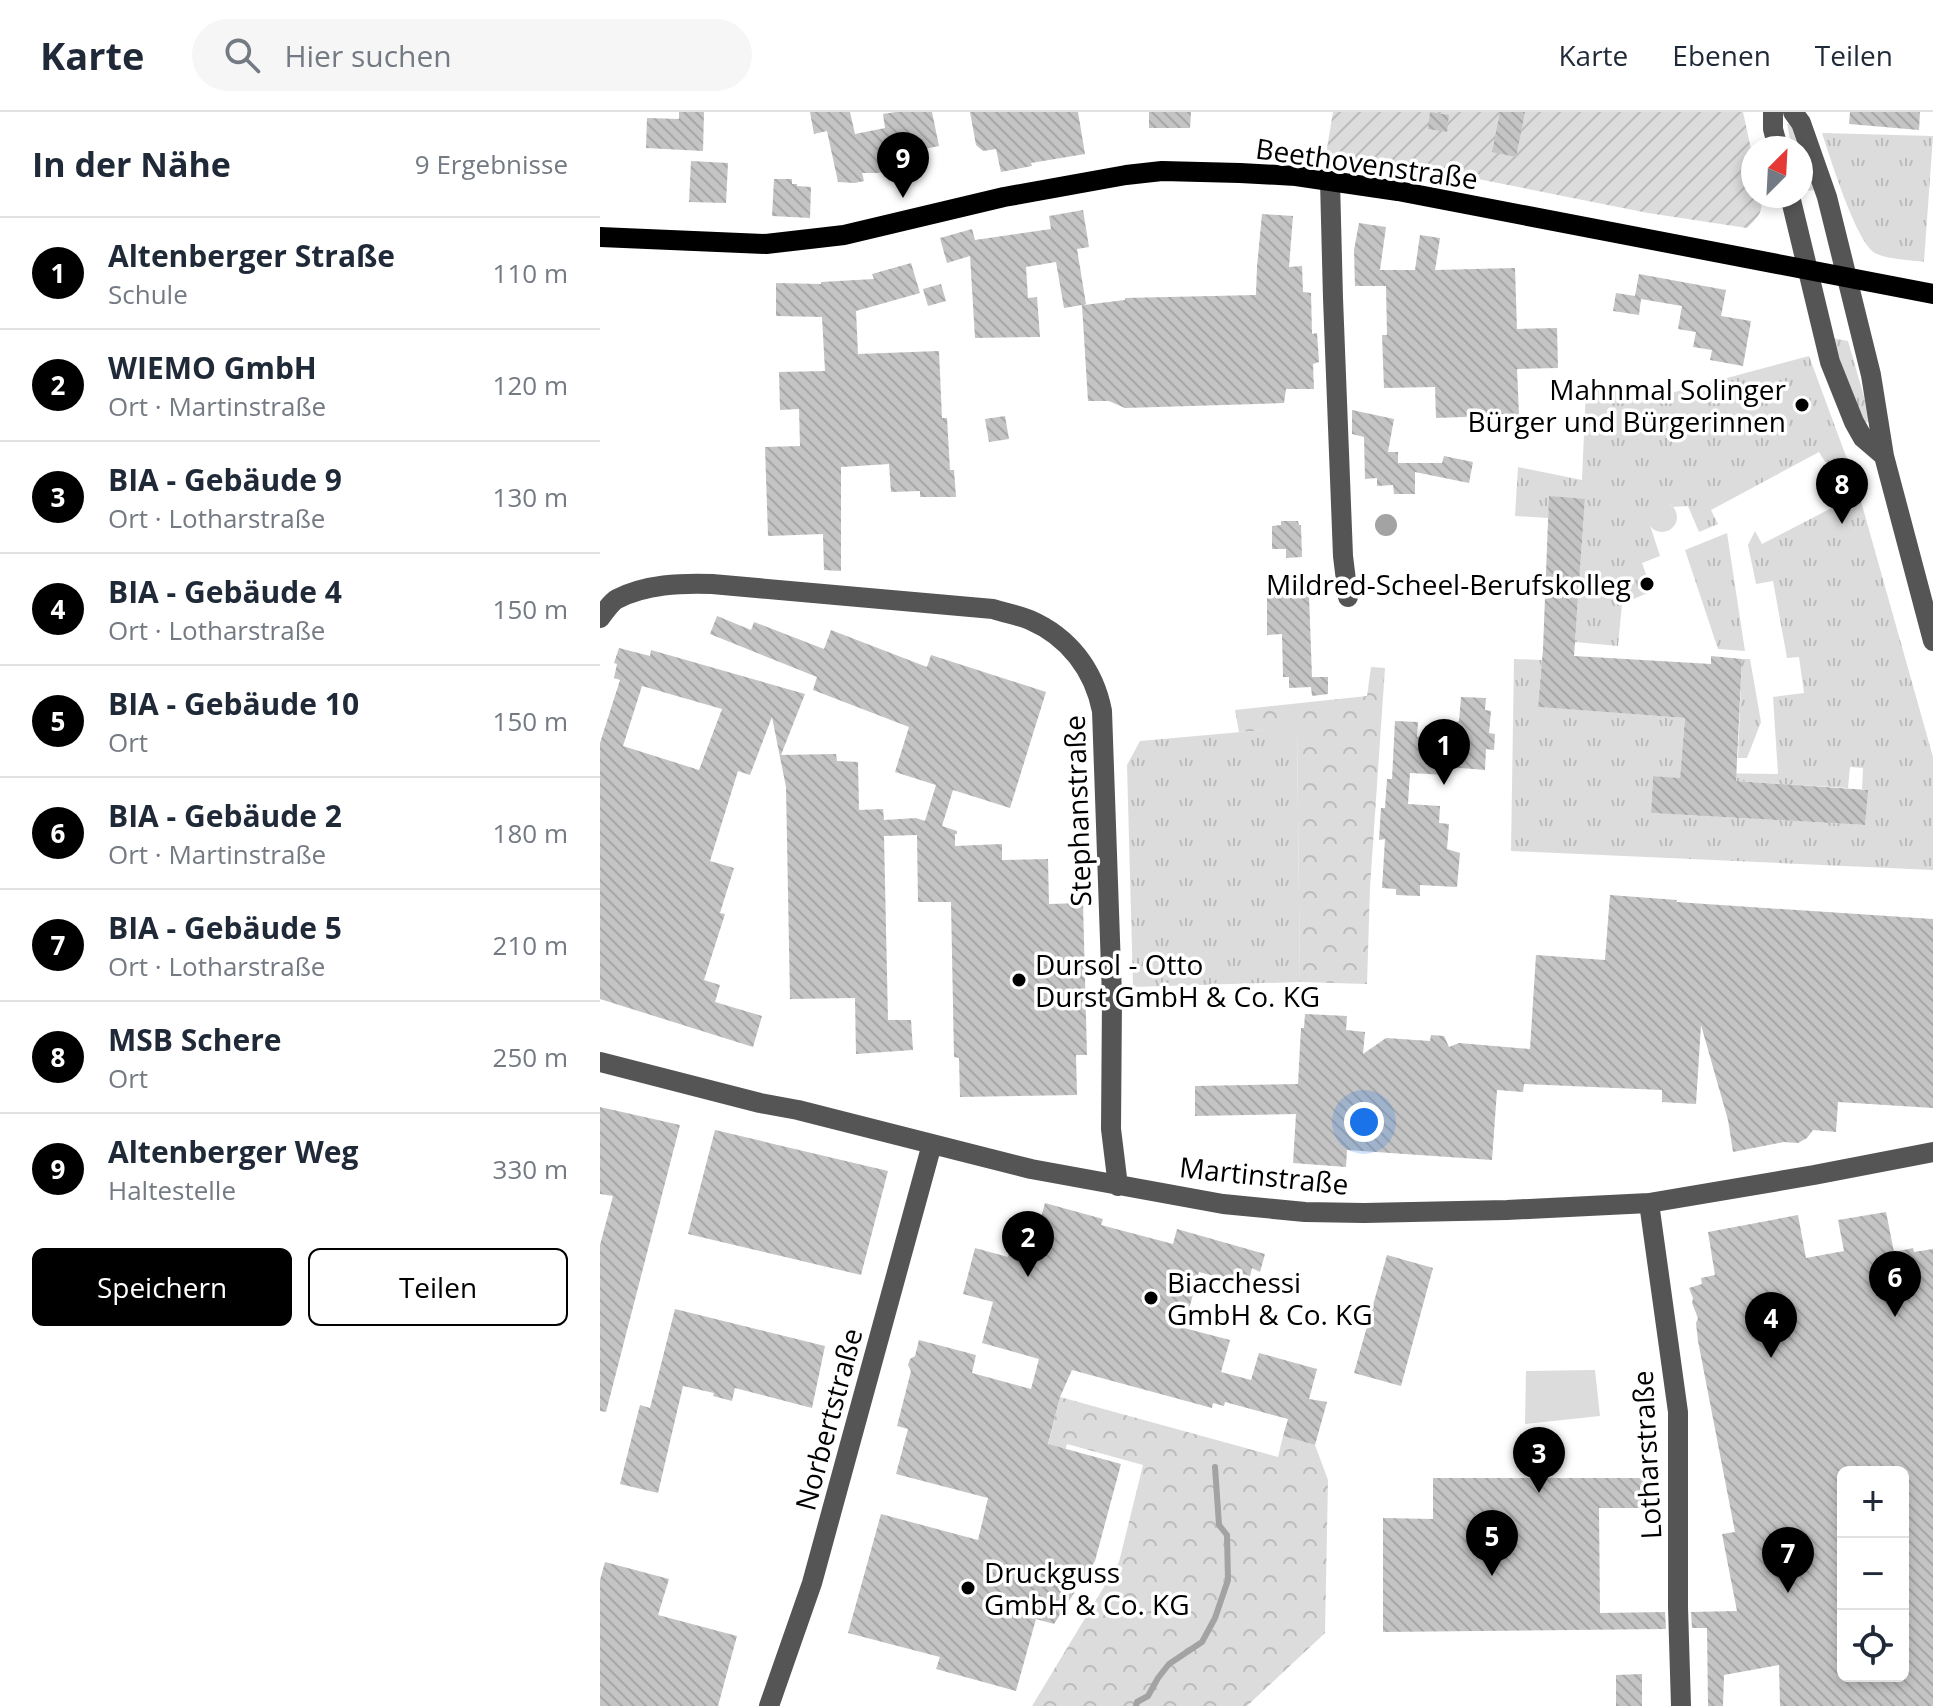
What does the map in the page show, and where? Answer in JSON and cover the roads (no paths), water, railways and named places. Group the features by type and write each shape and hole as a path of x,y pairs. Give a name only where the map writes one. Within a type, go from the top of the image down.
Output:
{"main road":[{"name":"Beethovenstraße","path":"600,237 766,244 844,235 1004,197 1126,175 1162,171 1240,173 1296,176 1398,191 1933,294"}],"street":[{"path":"1773,112 1775,136"},
{"path":"1793,112 1801,123 1827,197 1871,375 1884,456 1933,641"},
{"path":"1330,181 1342,543 1348,597"},
{"path":"1793,208 1827,350 1839,387 1863,438 1884,456"},
{"name":"Stephanstraße","path":"600,618 614,600 643,590 687,583 712,584 993,609 1028,619 1054,633 1072,649 1087,668 1098,691 1104,724 1112,997 1111,1129 1118,1186"},
{"name":"Martinstraße","path":"600,1062 1031,1169 1223,1204 1305,1212 1507,1210 1649,1203 1933,1152"},
{"name":"Norbertstraße","path":"769,1706 815,1571 932,1144"},
{"name":"Lotharstraße","path":"1649,1203 1678,1412 1681,1706"}],"waterway":[{"path":"1136,1706 1137,1702 1148,1696 1169,1664 1202,1642 1215,1618 1228,1580 1227,1535 1219,1525 1215,1467"}],"place":[{"name":"Altenberger Weg","path":"903,198"},
{"name":"Mahnmal Solinger Bürger und Bürgerinnen","path":"1802,405"},
{"name":"MSB Schere","path":"1842,524"},
{"name":"Mildred-Scheel-Berufskolleg","path":"1647,584"},
{"name":"Altenberger Straße","path":"1444,785"},
{"name":"Dursol - Otto Durst GmbH & Co. KG","path":"1019,980"},
{"name":"WIEMO GmbH","path":"1028,1277"},
{"name":"Biacchessi GmbH & Co. KG","path":"1151,1298"},
{"name":"BIA - Gebäude 2","path":"1895,1317"},
{"name":"BIA - Gebäude 4","path":"1771,1358"},
{"name":"BIA - Gebäude 9","path":"1539,1493"},
{"name":"BIA - Gebäude 10","path":"1492,1576"},
{"name":"Druckguss GmbH & Co. KG","path":"968,1588"},
{"name":"BIA - Gebäude 5","path":"1788,1593"}]}
